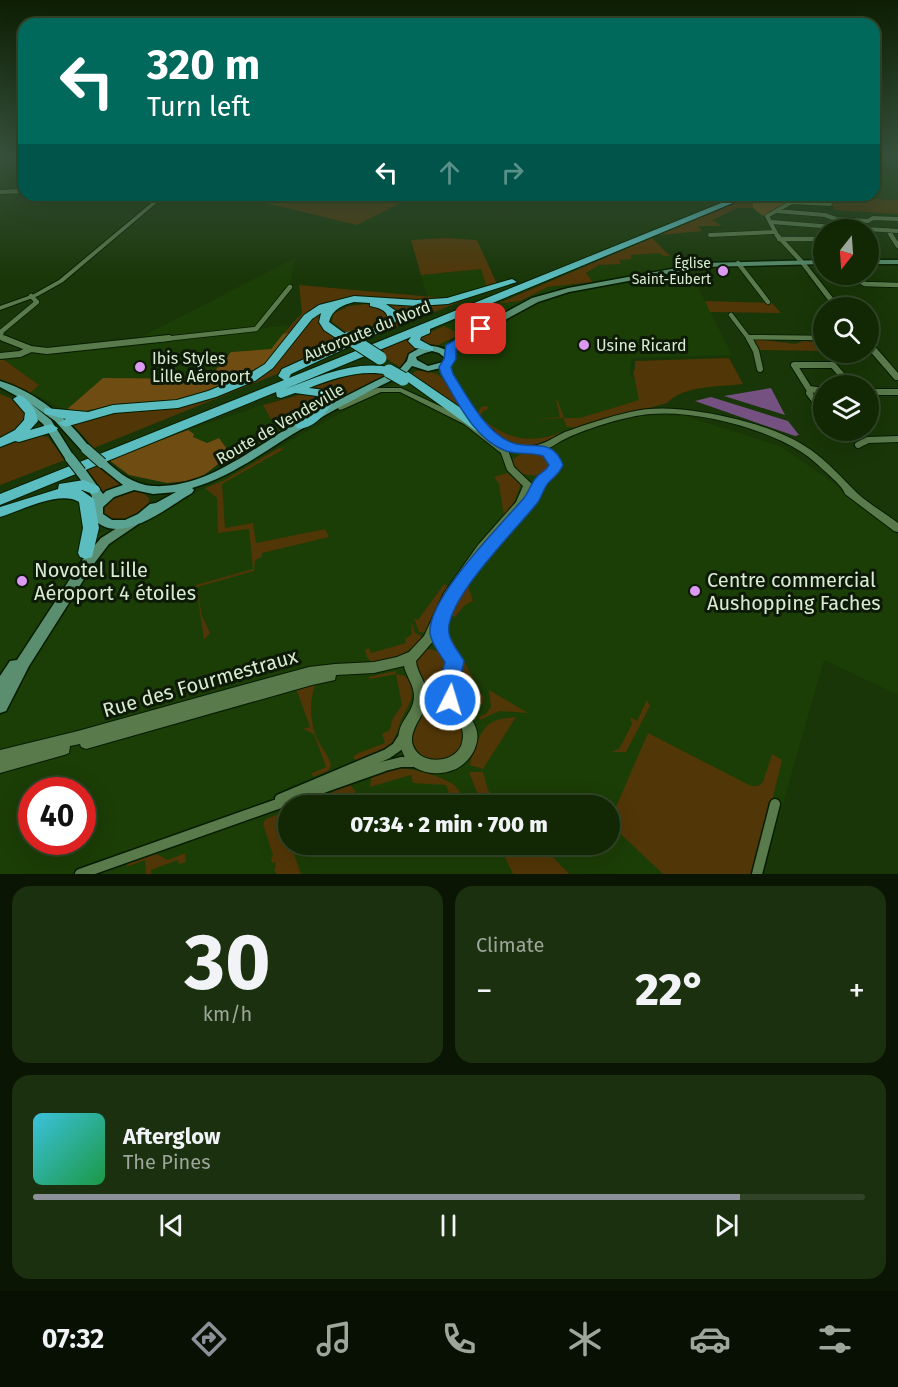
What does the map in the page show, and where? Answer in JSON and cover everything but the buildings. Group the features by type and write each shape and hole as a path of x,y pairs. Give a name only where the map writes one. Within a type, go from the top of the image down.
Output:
{"highway":[{"name":"Autoroute du Nord","path":"0,490 722,201"},
{"name":"Autoroute du Nord","path":"0,500 733,201"},
{"path":"65,423 108,411 178,404 212,394 264,370 278,358 308,317 322,307 354,299 424,303 454,300 537,275"},
{"path":"431,349 417,345 414,341 415,337 525,289 525,286"},
{"path":"392,301 355,301 341,304 329,310 323,318 325,324 378,358 467,422"},
{"path":"284,376 286,372 383,328 392,321 392,313 383,306 366,303 350,304 334,310 328,317 329,324 348,339"},
{"path":"190,423 200,422 361,369 376,368 401,375 488,433"},
{"path":"269,398 307,390 324,395 327,401 324,407 302,424"},
{"path":"0,445 20,433 31,421 31,413 19,399"},
{"path":"50,411 76,415 108,411"},
{"path":"0,445 51,428"},
{"path":"0,512 70,486 84,485 93,489"},
{"path":"0,512 57,493 70,492 83,496 87,502 91,528 86,554"}],"main road":[{"path":"431,349 448,360 449,350 454,344 535,300 560,291 693,266 813,262"},
{"path":"879,262 897,263"},
{"path":"431,349 450,344 540,293 565,286 609,281"},
{"name":"Route de Vendeville","path":"219,473 302,424 403,371 412,361 415,353 431,349"},
{"name":"Route de Vendeville","path":"133,522 180,493 230,473 340,407 408,372 428,369 448,360"},
{"path":"412,361 419,367 428,369"},
{"path":"0,384 50,411 65,423 86,449"},
{"path":"0,390 19,399 38,413 51,428 99,499 97,532 86,554 0,689"},
{"path":"51,428 65,423"},
{"path":"51,428 62,429 124,483 163,490 181,487 219,473"},
{"path":"102,463 125,477 158,484 189,483 219,473"},
{"path":"97,511 114,492 143,488 156,497 150,512"},
{"path":"97,511 100,520 112,525 133,522"},
{"path":"0,706 24,662 92,557 111,536 133,522"}],"street":[{"path":"0,308 28,298 63,279 157,201"},
{"path":"813,225 772,222 767,216 792,202 830,204"},
{"path":"776,212 824,214 837,219 868,221 874,218 898,219"},
{"path":"772,222 770,223 779,239 802,262 829,297"},
{"path":"879,230 898,231"},
{"path":"888,230 898,246"},
{"path":"710,235 717,232 774,232"},
{"path":"779,239 813,239"},
{"path":"738,263 768,302"},
{"path":"879,284 898,285"},
{"path":"28,298 32,303 28,309 0,335 5,341 31,349 55,350 256,329 290,287"},
{"path":"731,315 757,354 755,360 760,369"},
{"path":"748,338 813,338"},
{"path":"0,356 20,354 31,349"},
{"path":"879,356 898,378"},
{"path":"448,360 447,374 463,397 469,411 488,433 507,446 524,449"},
{"path":"813,398 809,393 811,390 794,368 795,364 833,365 842,375"},
{"path":"258,809 387,754 397,747 419,704 421,695 419,684 412,673 410,664 412,656 431,636 448,596 479,552 525,497 528,485 510,468 505,452 467,422 431,404 394,389 380,390 340,407"},
{"path":"879,392 898,392"},
{"path":"508,459 514,452 543,448 567,435 645,411 664,410 696,414 742,425 796,445 808,452 853,494 898,528"},
{"path":"80,874 258,809 309,794 394,763 419,762 433,767 448,765 464,754 470,741 469,727 452,703 448,693 455,661 441,640 439,630 448,605 478,559 533,498 546,476 555,470 558,445 578,432"},
{"path":"858,445 868,440 898,439"},
{"path":"535,448 548,453 555,461"},
{"path":"519,475 530,478 546,476"},
{"path":"423,646 434,644 447,649"},
{"name":"Rue des Fourmestraux","path":"0,757 56,744 310,673 378,668 399,663 412,656"},
{"name":"Rue des Fourmestraux","path":"0,766 312,679 396,669 412,673"},
{"path":"405,733 408,752 419,762"},
{"path":"757,874 775,804"}],"shaded area":[{"path":"880,198 898,198 898,200 880,199"},
{"path":"898,200 898,214 835,210 830,202 821,202"},
{"path":"264,201 404,201 357,225 262,202"},
{"path":"741,201 758,201 754,203 753,208 738,208 713,220 721,226 698,226 702,231 659,235"},
{"path":"794,201 763,216 753,208 753,203"},
{"path":"447,238 477,240 497,284 487,288 481,269 421,275 411,240"},
{"path":"652,238 670,256 659,253 631,255 631,259 619,260 621,264 599,265 586,273 593,282 548,287 520,301 497,304"},
{"path":"651,252 676,256 689,269 732,355 632,358 630,373 653,415 685,416 780,446 842,489 898,535 898,695 824,660 763,874 0,874 0,517 55,497 78,502 84,536 144,521 397,382 442,370 453,364 454,352 441,345 459,334 444,326 497,304 520,301 548,287 592,282 586,273 599,265 620,264 618,260"},
{"path":"295,258 290,287 257,329 288,325 288,328 271,349 231,352 208,379 160,379 82,396 65,411 44,399 29,394 39,385 0,357 36,347 133,341"},
{"path":"481,269 487,288 444,298 427,296 421,275"},
{"path":"299,285 444,298 484,289 431,301 373,298 338,300 321,306 306,316 292,332 283,334 302,313"},
{"path":"467,299 361,341 396,318 375,302 450,302"},
{"path":"705,301 772,303 781,313 710,312"},
{"path":"366,304 387,311 389,321 354,338 332,322 333,314 349,306"},
{"path":"325,307 320,321 346,342 297,366 94,448 72,424 250,381 308,321"},
{"path":"444,326 460,334 435,347 418,342 423,335"},
{"path":"292,332 272,358 260,368 194,397 169,402 108,406 77,413 65,411 103,378 208,379 231,352 271,349 283,334"},
{"path":"408,337 412,345 419,348 408,354 401,368 375,351"},
{"path":"754,340 795,344 803,341 813,342 813,351 760,350"},
{"path":"0,357 39,385 29,394 0,379"},
{"path":"729,358 743,384 692,390 674,397 667,403 578,428 567,427 563,418 535,420 560,417 556,400 564,418 580,418 639,400 633,372 635,361"},
{"path":"366,370 388,375 331,406 310,388"},
{"path":"416,371 433,373 444,380 460,407 411,375"},
{"path":"771,388 785,415 724,396"},
{"path":"0,394 10,398 26,413 25,424 0,440"},
{"path":"303,394 318,396 322,400 316,411 285,431 270,418 263,405"},
{"path":"711,397 788,421 799,435 795,436 695,401"},
{"path":"263,405 270,418 285,431 248,453 243,450 229,452 219,438 207,443 193,437 194,434 188,430"},
{"path":"488,406 480,417 507,434 526,439 558,434 556,431 562,435 527,447 511,443 481,421 478,414 480,409"},
{"path":"188,430 194,434 193,437 207,443 219,438 229,452 244,450 248,453 235,461 222,461 203,476 189,481 167,483 129,475 109,460"},
{"path":"36,435 48,437 65,460 0,485 0,448"},
{"path":"279,448 284,449 222,484 225,528 253,523 256,543 325,529 329,537 262,553 262,557 255,560 254,571 197,587 202,616 210,633 204,640 196,585 253,569 249,529 218,533 217,498 205,488 223,481"},
{"path":"524,452 537,452 543,455 552,464 550,470 539,475 527,475 517,470 513,459"},
{"path":"97,465 123,486 102,496 84,471"},
{"path":"507,473 521,484 510,512 504,517 499,484 494,477"},
{"path":"128,491 142,492 149,498 148,506 139,516 117,519 103,515 103,506 113,496"},
{"path":"470,576 469,589 473,601 465,605 455,617 452,616 448,625 449,633 445,634 449,614"},
{"path":"444,584 450,587 440,602 426,633 419,632 414,618 418,620"},
{"path":"411,621 415,633 424,637 400,657 373,664 365,650 369,648 371,653 406,643 405,639 412,634"},
{"path":"451,637 483,697 483,703 478,707 462,704 459,698 457,687 462,664 460,655 447,638"},
{"path":"430,649 446,654 448,665 443,689 444,700 463,724 464,729 464,740 460,748 445,760 436,761 427,760 419,755 413,746 412,739 416,719 417,659 425,650"},
{"path":"396,671 396,674 370,679 368,677"},
{"path":"396,674 405,676 410,682 412,694 395,738 387,748 379,753 356,760 353,758 356,754 385,743 382,734 390,730 392,720 402,705"},
{"path":"316,683 311,706 312,722 331,766 328,771 313,777 312,773 326,767 314,734 303,729 310,727 296,688"},
{"path":"489,690 528,713 499,711 480,720 479,717 486,714 491,707"},
{"path":"647,700 650,706 626,752 611,752 619,749 632,724 630,717 637,721"},
{"path":"516,717 483,769 470,765 477,741 488,725 498,720"},
{"path":"648,733 751,786 758,786 763,782 772,754 782,760 754,874 663,874 620,833 620,798"},
{"path":"395,768 417,771 450,782 461,795 450,795 446,785 413,783 411,775 370,787 371,778"},
{"path":"469,772 483,772 492,795 480,795"},
{"path":"350,785 356,792 349,795 324,795"},
{"path":"278,814 278,855 294,855 301,874 276,874 275,862 272,863 273,855 263,824 266,819"},
{"path":"154,853 168,860 185,853 186,862 179,864 178,860 151,870 151,874 146,874 145,860 126,867 128,863"},
{"path":"504,855 551,855 569,874 513,874"}],"place":[{"name":"Église Saint-Eubert","path":"723,271"},
{"name":"Usine Ricard","path":"584,345"},
{"name":"Ibis Styles Lille Aéroport","path":"140,367"},
{"name":"Novotel Lille Aéroport 4 étoiles","path":"22,581"},
{"name":"Centre commercial Aushopping Faches","path":"695,591"}],"route":[{"path":"450,700 448,683 455,661 440,636 439,630 444,611 478,559 533,498 542,480 555,470 556,465 554,458 540,449 510,448 488,433 472,416 463,397 447,374 445,367 450,359 450,348 481,329"}]}
